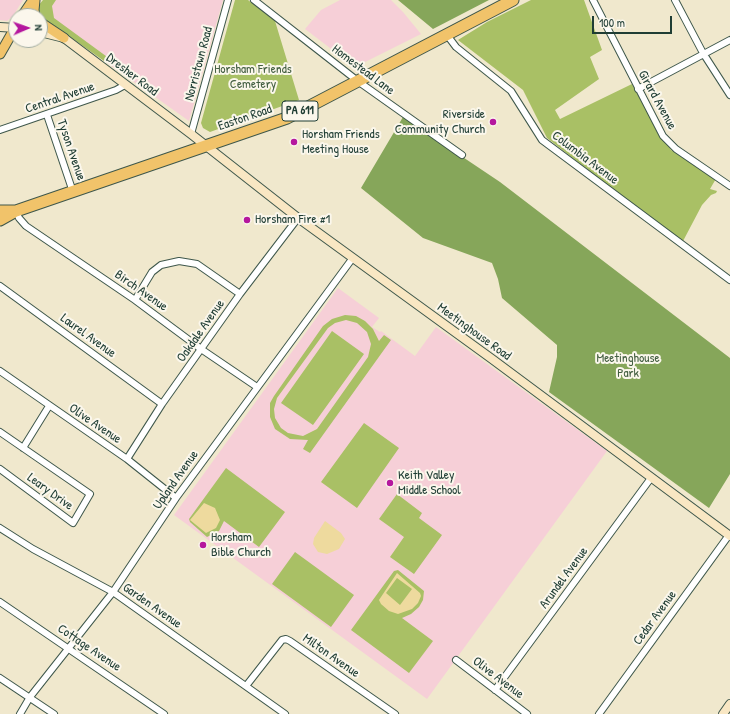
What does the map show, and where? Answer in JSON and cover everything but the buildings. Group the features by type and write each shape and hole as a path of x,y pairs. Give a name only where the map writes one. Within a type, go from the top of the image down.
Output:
{"highway":[{"name":"Easton Road","path":"0,220 16,211 288,118 447,36 513,0"},
{"name":"Easton Road","path":"0,211 16,211"}],"main road":[{"path":"48,27 64,38"},
{"path":"1,51 8,40"}],"street":[{"name":"Norristown Road","path":"191,134 228,0"},
{"name":"Homestead Lane","path":"254,0 359,82 462,155"},
{"name":"Girard Avenue","path":"593,0 638,89 664,136 676,149 730,186"},
{"path":"675,0 703,53 730,95"},
{"name":"Dresher Road","path":"48,34 64,38 205,146"},
{"name":"Columbia Avenue","path":"447,36 456,47 511,91 542,140 730,280"},
{"path":"638,89 703,53 730,40"},
{"name":"Central Avenue","path":"0,130 47,115 116,90 125,85"},
{"name":"Tyson Avenue","path":"47,115 74,192"},
{"name":"Meetinghouse Road","path":"205,146 352,259 492,359 730,536"},
{"name":"Birch Avenue","path":"16,211 19,218 26,226 135,300 201,349 257,387"},
{"name":"Oakdale Avenue","path":"127,459 162,404 240,294 298,218"},
{"name":"Upland Avenue","path":"20,714 30,697 113,592 176,498 352,259"},
{"path":"135,300 152,272 161,265 179,261 197,264 240,294"},
{"name":"Laurel Avenue","path":"0,287 162,404"},
{"name":"Olive Avenue","path":"0,371 127,459 176,498"},
{"path":"23,448 49,406"},
{"name":"Leary Drive","path":"0,432 90,494 73,523 0,469"},
{"name":"Arundel Avenue","path":"495,690 651,478"},
{"name":"Garden Avenue","path":"0,528 33,550 113,592 285,714"},
{"name":"Cedar Avenue","path":"599,714 730,536"},
{"name":"Cottage Avenue","path":"0,602 70,648 164,714"},
{"name":"Milton Avenue","path":"246,686 282,640 286,640 290,641 395,714"},
{"name":"Olive Avenue","path":"456,660 527,714"},
{"path":"0,678 54,714"},
{"path":"723,714 730,704"}],"shaded area":[{"path":"0,0 23,0 18,8 8,8 8,20 0,20"},
{"path":"47,0 223,0 189,121 48,21 48,8 44,8"},
{"path":"340,0 391,0 421,34 355,67 305,29 321,10"},
{"name":"Keith Valley Middle School","path":"338,288 379,318 372,327 380,332 381,331 415,356 436,327 607,451 427,699 174,515"}],"green space":[{"path":"43,0 56,0 52,6 54,18 110,59 113,56 115,59 108,62 104,61 48,23 48,8 38,8 38,6"},
{"name":"Horsham Friends Cemetery","path":"235,0 248,0 275,21 299,100 210,132 203,128 201,123"},
{"path":"398,0 489,0 433,29"},
{"path":"531,0 584,0 602,50 590,57 599,79 555,110 560,119 632,84 671,150 717,177 710,189 717,191 716,193 711,195 702,205 682,243 547,138 523,90 458,40 487,22"},
{"name":"Meetinghouse Park","path":"403,117 500,182 730,358 730,474 709,508 549,392 557,357 557,345 502,298 498,279 492,263 423,238 361,188"},
{"path":"345,315 356,316 365,321 373,329 379,341 384,335 391,340 310,453 303,449 308,440 290,439 275,429 270,417 270,403 323,326 332,319","holes":["346,320 357,323 367,332 371,344 368,357 317,429 303,436 288,433 281,428 275,418 274,409 277,398 328,328 335,323"]},
{"path":"332,331 364,354 313,425 281,403"},
{"path":"364,423 399,448 357,508 321,482"},
{"path":"226,468 285,512 259,547 224,521 219,531 207,537 190,522 189,519"},
{"path":"397,494 422,513 419,518 442,535 414,574 390,557 404,537 379,519"},
{"path":"295,552 354,595 331,627 272,584"},
{"path":"398,570 424,591 423,600 419,607 411,614 402,618 433,641 409,673 351,630 394,571"}],"sand":[{"path":"204,503 215,508 220,520 216,528 206,533 190,520"},
{"path":"325,521 341,533 345,539 339,549 327,554 318,552 313,544 314,538"},
{"path":"397,573 420,593 421,596 418,603 412,609 398,614 389,611 381,604 379,600","holes":["397,578 412,589 400,605 386,593"]}],"place":[{"name":"Riverside Community Church","path":"493,122"},
{"name":"Horsham Friends Meeting House","path":"294,142"},
{"name":"Horsham Fire #1","path":"247,220"},
{"name":"Keith Valley Middle School","path":"390,483"},
{"name":"Horsham Bible Church","path":"203,545"}]}
